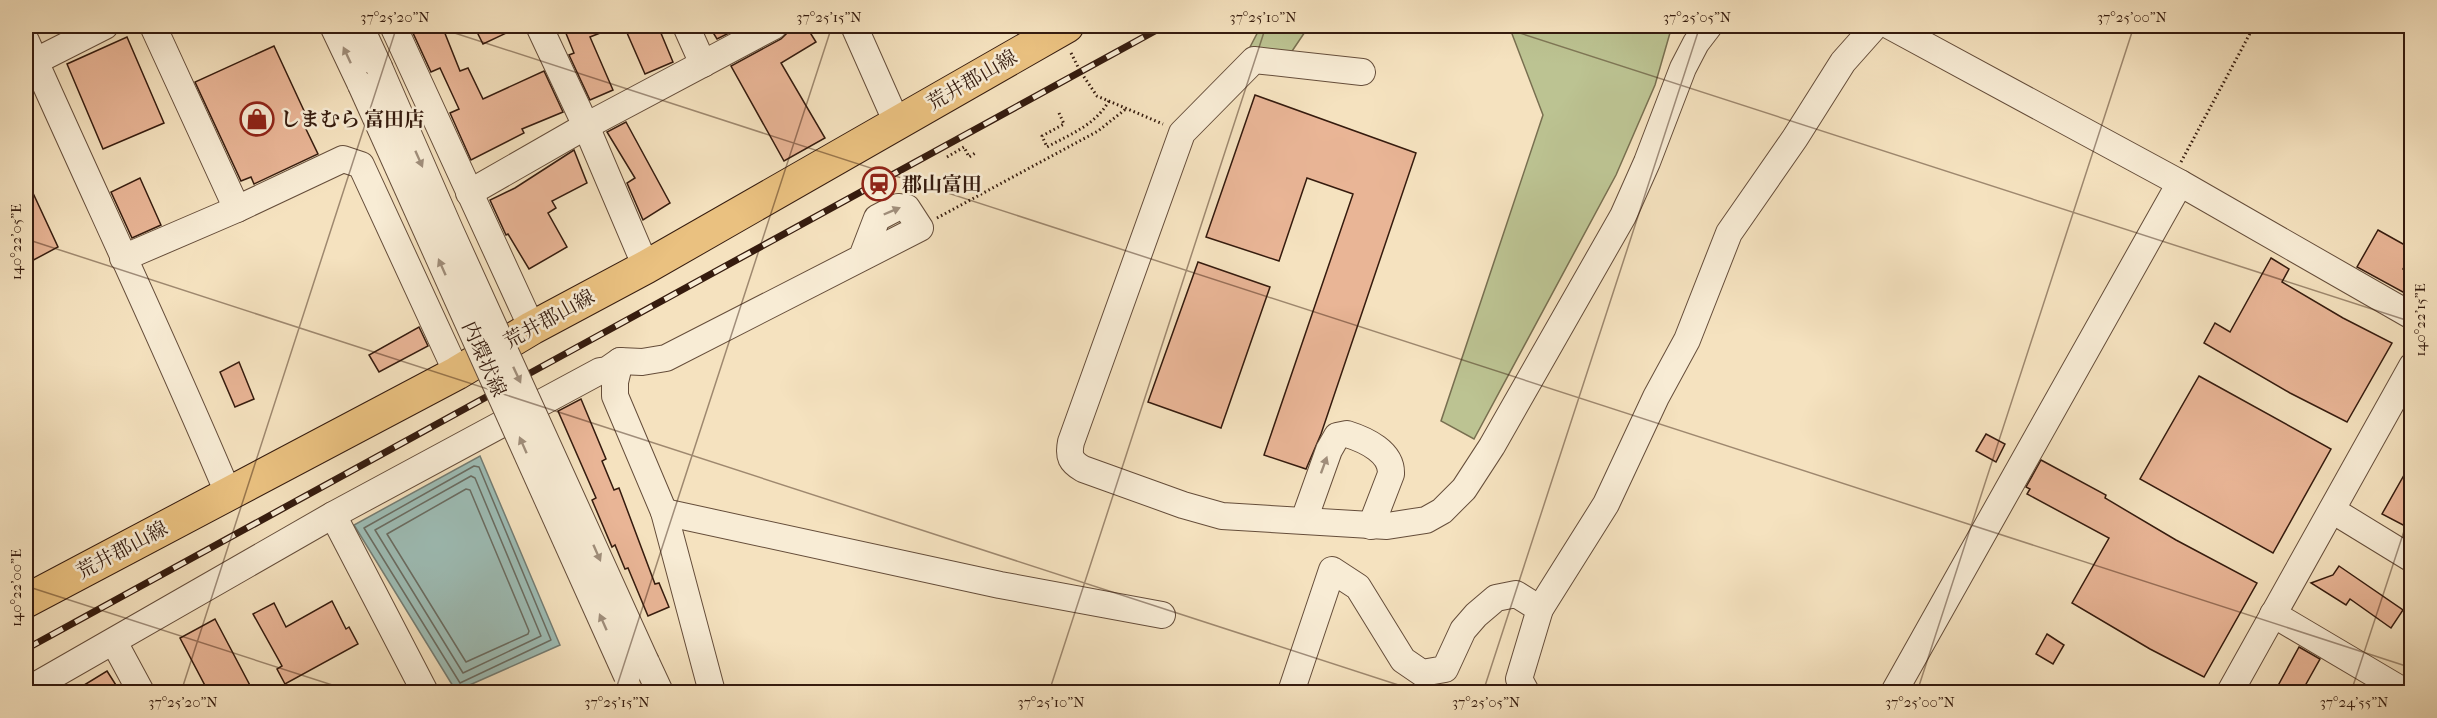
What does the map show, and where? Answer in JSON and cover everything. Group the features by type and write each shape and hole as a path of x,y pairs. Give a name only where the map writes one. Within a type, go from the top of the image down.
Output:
{"main road":[{"name":"荒井郡山線","path":"26,601 457,373 532,328 646,267 897,123 1067,36"}],"street":[{"path":"105,26 29,57 176,370 228,493"},
{"path":"153,26 237,209"},
{"name":"内環状線","path":"333,26 636,677 660,693"},
{"path":"360,26 636,677"},
{"path":"398,26 394,28 532,328"},
{"path":"539,26 586,126 646,267"},
{"path":"686,26 704,64"},
{"path":"469,193 586,126 774,26"},
{"path":"854,26 897,123"},
{"path":"1362,72 1254,60 1182,133 1071,442 1070,458 1073,464 1083,470 1207,513 1222,516 1387,526 1426,520 1453,502 1492,446 1623,216 1647,162 1683,68 1696,43 1709,26"},
{"path":"1526,693 1519,679 1540,609 1606,504 1656,397 1687,340 1729,232 1795,138 1843,62 1875,26 2176,181 2412,316"},
{"path":"123,258 237,209 343,159 361,165 457,373"},
{"path":"1894,693 2176,181"},
{"path":"26,691 333,515 561,391 620,361 642,362 666,358 862,257 877,218 898,207 907,208 920,228"},
{"path":"620,361 615,382 615,396 664,512 712,693"},
{"path":"2230,693 2412,366"},
{"path":"1304,520 1329,450 1338,436 1347,434 1377,448 1389,460 1391,467 1391,474 1371,526"},
{"path":"2332,510 2412,559"},
{"path":"664,512 988,583 1162,615"},
{"path":"333,515 425,693"},
{"path":"1291,693 1332,570 1358,587 1403,660 1422,673 1444,669 1463,630 1496,598 1516,594 1540,609"},
{"path":"2273,614 2405,693"},
{"path":"114,642 141,693"}],"path":[{"path":"2176,181 2254,26"},
{"path":"1067,36 1080,71 1097,96 1182,133"},
{"path":"1059,113 1064,124 1042,136 1047,147 1092,122 1101,115 1110,101"},
{"path":"920,228 1098,131 1127,108"},
{"path":"947,157 964,147 969,157 977,152"}],"green space":[{"path":"1261,26 1309,26 1286,60 1249,49"},
{"path":"1509,26 1672,26 1655,85 1616,175 1474,439 1441,421 1543,115"}],"water":[{"path":"480,456 560,645 456,691 354,525"}],"building":[{"path":"428,26 442,26 460,71 468,68 483,99 544,71 563,112 522,129 524,133 471,160 450,113 459,109 440,68 431,72 413,33"},
{"path":"474,26 521,26 483,44"},
{"path":"563,26 618,26 590,37 613,90 590,100 569,55 574,53"},
{"path":"624,26 658,26 673,62 645,74"},
{"path":"709,26 743,26 717,39"},
{"path":"789,26 806,26 816,42 781,63 825,138 784,161 731,66 781,39 787,33"},
{"path":"127,37 164,123 103,149 67,64"},
{"name":"しまむら 富田店","path":"274,46 306,115 303,123 318,154 254,184 251,177 241,181 195,82"},
{"path":"1255,95 1416,153 1321,434 1306,469 1264,455 1353,194 1307,178 1279,261 1206,237"},
{"path":"626,122 670,203 643,220 627,183 635,178 607,132"},
{"path":"574,150 587,183 552,201 556,208 548,213 567,247 529,269 508,234 506,235 490,200 515,188"},
{"path":"26,178 58,247 26,264"},
{"path":"140,178 161,225 132,238 111,192"},
{"path":"2378,230 2412,249 2412,254 2403,269 2412,274 2412,297 2357,267"},
{"path":"2271,258 2289,269 2282,282 2343,318 2392,343 2347,422 2290,393 2204,343 2215,323 2230,332"},
{"path":"1198,262 1270,287 1221,428 1148,402"},
{"path":"419,327 428,346 379,372 369,355"},
{"path":"239,362 254,399 235,407 220,372"},
{"path":"2199,376 2331,449 2273,553 2140,479"},
{"path":"581,399 606,459 602,461 614,490 619,488 655,584 659,583 669,607 648,616 628,568 625,569 615,545 612,547 592,500 596,498 558,411"},
{"path":"1986,434 2005,444 1996,462 1976,451"},
{"path":"2041,460 2106,495 2105,498 2176,540 2257,583 2204,677 2150,649 2072,603 2109,538 2027,494 2030,489 2026,487"},
{"path":"2412,461 2412,515 2405,526 2382,514"},
{"path":"2339,566 2403,610 2391,628 2350,599 2346,605 2311,583 2333,575"},
{"path":"332,601 346,629 349,627 358,644 285,684 277,669 282,666 253,614 274,603 286,627"},
{"path":"215,619 254,693 209,693 180,638"},
{"path":"2047,634 2064,645 2053,664 2036,654"},
{"path":"2299,647 2320,659 2301,693 2274,693"},
{"path":"107,671 121,693 71,693"}],"railway":[{"path":"26,649 1164,26"}],"place":[{"name":"しまむら 富田店","path":"257,119"},
{"name":"郡山富田","path":"879,184"}]}
